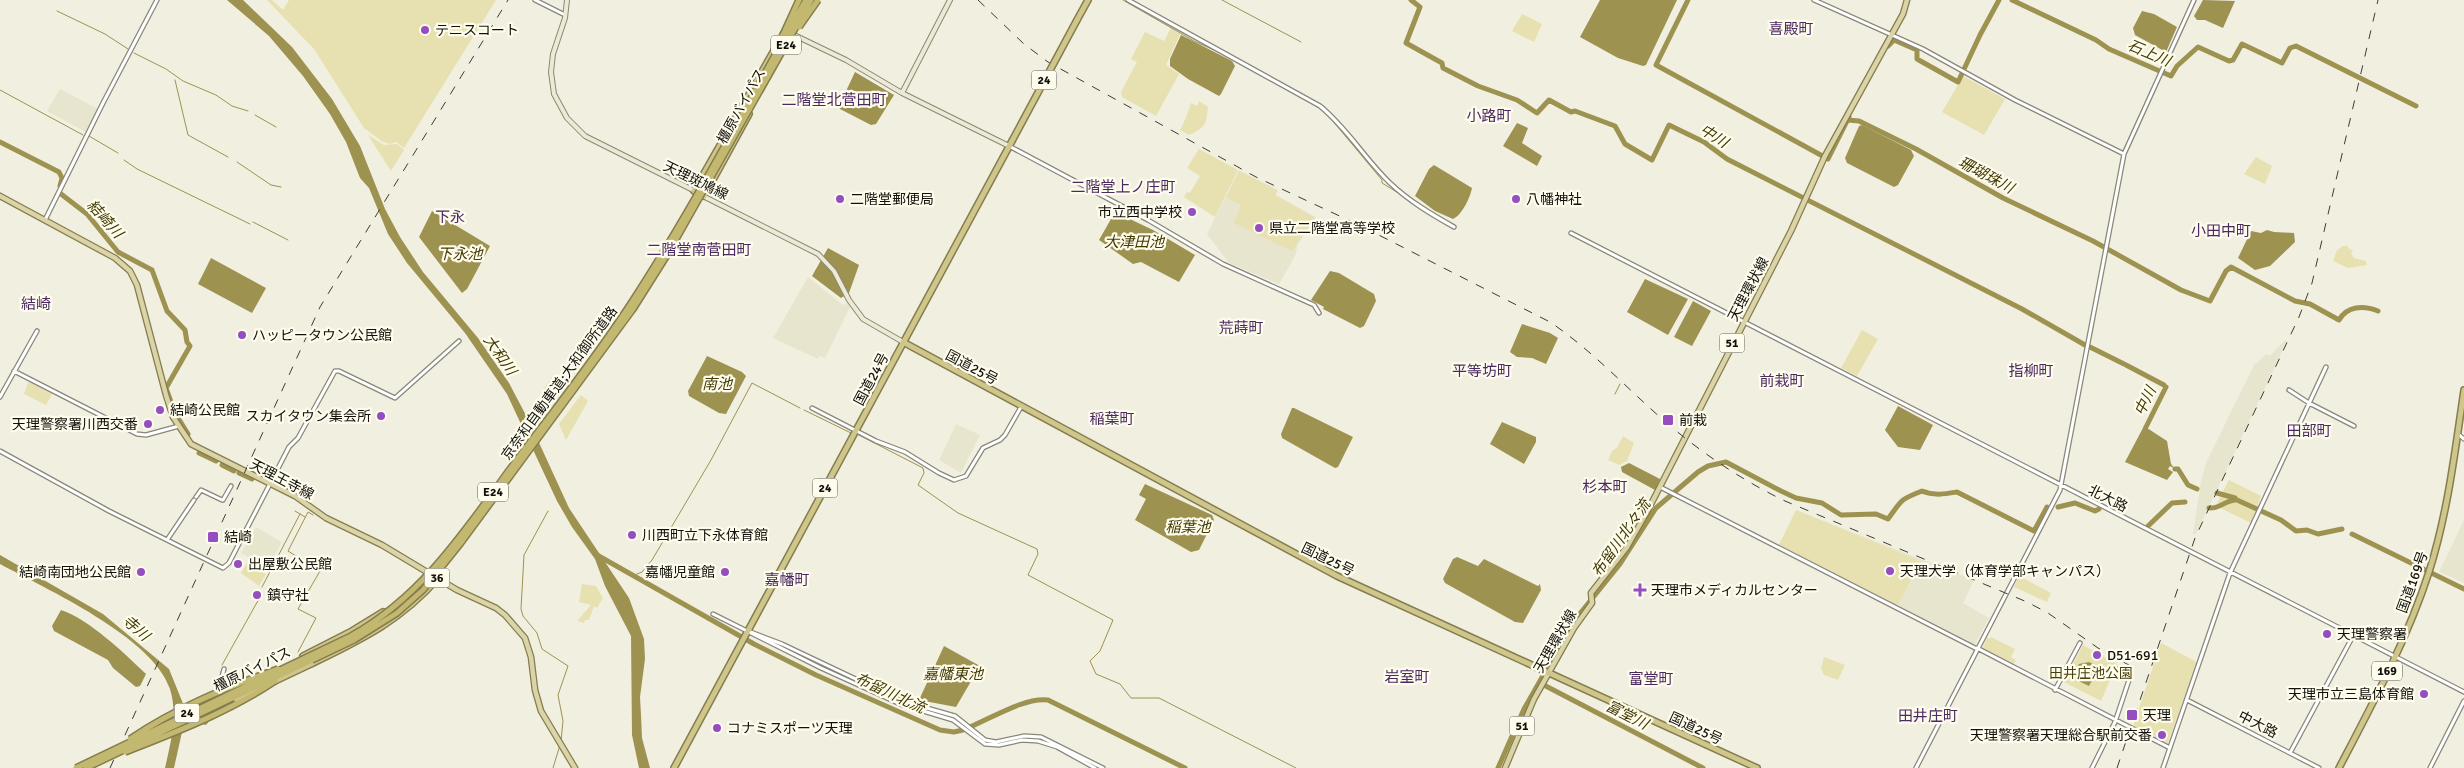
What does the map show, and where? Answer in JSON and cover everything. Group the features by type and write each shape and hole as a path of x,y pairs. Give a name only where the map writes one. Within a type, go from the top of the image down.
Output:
{"highway":[{"path":"769,65 799,0"},
{"name":"京奈和自動車道;大和御所道路","path":"75,768 290,669 381,618 419,586 443,559 630,306 663,253 804,0"},
{"name":"橿原バイパス","path":"694,191 804,0"},
{"name":"京奈和自動車道;大和御所道路","path":"87,768 384,622 406,606 435,577 633,309 812,0"},
{"name":"橿原バイパス","path":"704,196 812,0"},
{"path":"760,89 795,32 818,0"},
{"name":"国道24号","path":"674,768 1088,0"},
{"name":"国道25号","path":"903,342 1319,568 1757,768"},
{"name":"国道169号","path":"2339,768 2394,656 2429,571 2446,510 2464,390"},
{"name":"橿原バイパス","path":"75,768 352,631 382,613 427,572"},
{"name":"橿原バイパス","path":"87,768 311,664 391,623 413,605 438,578"},
{"path":"122,744 165,718 237,683 290,669"},
{"path":"104,761 171,735 204,719 265,688 290,669"}],"main road":[{"name":"天理斑鳩線","path":"567,0 565,15 553,54 551,77 556,99 570,123 590,138 822,257 834,271 847,297 863,319 903,342"},
{"path":"902,93 950,0"},
{"name":"天理環状線","path":"1504,768 1527,713 1544,685 1548,673 1591,598 1627,547 1659,487 1807,198 1825,158 1892,34 1907,0"},
{"path":"786,31 846,60 902,93 1010,144"},
{"name":"天理王寺線","path":"0,196 115,258 132,274 164,392 179,426 196,448 299,499 326,518 382,545 466,596 496,608 520,630 531,656 537,700 546,722 575,768"}],"street":[{"path":"45,220 157,0"},
{"path":"535,0 565,15"},
{"path":"1128,0 1320,106 1389,182 1408,199 1454,227"},
{"path":"1814,0 1840,14 1892,34 2015,100 2124,154"},
{"path":"1916,768 2062,487 2124,154 2194,0"},
{"path":"1010,144 1148,220 1223,264 1307,301 1314,305 1319,312"},
{"name":"北大路","path":"1572,233 2062,487 2464,692"},
{"path":"0,397 37,331"},
{"path":"0,451 108,511 220,568 227,566 290,447 298,438 335,371 395,398 459,342"},
{"path":"2163,768 2230,573 2326,367"},
{"path":"14,371 133,433 146,435 179,426"},
{"path":"2289,390 2309,404 2354,426"},
{"path":"812,408 856,431 905,452 938,473 954,480 966,476 983,448 1000,440 1005,435 1021,406"},
{"path":"2458,434 2464,439"},
{"path":"167,540 202,490 222,500 231,486"},
{"path":"1659,487 1977,649 2115,722 2170,748"},
{"path":"713,614 747,633 900,704 949,718 985,740 996,742 1017,736 1041,737 1103,768"},
{"path":"2290,753 2353,636"},
{"path":"2055,690 2080,643"},
{"path":"205,722 218,695 224,669"},
{"path":"2092,768 2115,722 2130,677 2117,669"},
{"name":"中大路","path":"2186,700 2319,768"},
{"path":"2430,768 2464,701"},
{"path":"963,725 971,735 985,744 993,746 1022,740 1038,741 1057,747 1095,768"}],"shaded area":[{"path":"60,89 98,109 86,132 47,111"},
{"name":"県立二階堂高等学校","path":"1239,170 1278,190 1276,195 1316,217 1298,244 1295,256 1279,284 1229,263 1207,234"},
{"path":"808,277 843,305 848,303 850,307 825,358 820,356 818,359 773,338"},
{"path":"2285,340 2287,341 2196,534 2193,534 2201,481 2206,463 2254,365 2266,354 2270,356"},
{"path":"956,424 980,435 961,473 939,460"},
{"name":"天理大学（体育学部キャンパス）","path":"1796,510 1974,580 1963,603 1989,618 1975,644 1973,645 1779,545"},
{"path":"2464,520 2464,583 2439,572"},
{"path":"256,527 282,542 267,568 241,553"}],"green space":[{"path":"267,0 272,0 283,10 289,0 496,0 404,148 396,142 390,144 383,142 364,128 314,49"},
{"path":"1522,14 1542,24 1534,42 1512,31"},
{"path":"1171,28 1180,34 1166,65 1179,74 1156,116 1122,97 1121,92 1137,62 1131,59 1145,32 1164,41"},
{"path":"1963,76 2005,99 1984,135 1942,112"},
{"path":"1199,101 1208,107 1206,122 1199,130 1189,135 1180,130 1191,103 1197,106"},
{"path":"368,135 384,145 397,144 404,150 391,171"},
{"path":"1199,149 1238,170 1215,217 1184,197 1187,192 1190,193 1200,176 1187,168"},
{"path":"2256,157 2272,166 2265,184 2244,174"},
{"path":"1239,171 1277,190 1275,195 1315,218 1292,251 1234,223 1241,205 1226,197"},
{"path":"2343,246 2348,246 2349,249 2353,250 2351,254 2354,258 2366,261 2367,265 2348,268 2333,261 2337,250"},
{"path":"1862,330 1878,339 1857,376 1841,368"},
{"path":"552,377 563,384 549,403 541,393"},
{"path":"30,382 52,394 46,405 24,394"},
{"path":"581,395 588,401 566,440 559,424"},
{"path":"1623,436 1634,443 1627,461 1619,465 1608,460"},
{"path":"2229,480 2261,496 2257,508 2222,493"},
{"path":"2221,495 2256,509 2251,523 2220,508 2215,508"},
{"path":"1796,510 1920,561 1898,605 1779,545"},
{"path":"247,563 266,574 259,586 241,573"},
{"path":"2019,576 2051,593 2047,602 2014,587"},
{"path":"582,584 596,586 603,598 597,608 594,606 589,620 585,620 584,623 577,621 591,605 579,602"},
{"path":"1987,637 1990,639 1991,637 2015,649 2011,657 2016,660 2014,664 1983,648"},
{"path":"2161,643 2197,662 2168,743 2133,726"},
{"name":"田井庄池公園","path":"2083,645 2117,664 2101,701 2064,682"},
{"path":"1824,657 1845,665 1838,680 1824,675 1821,668"}],"water":[{"path":"227,0 243,0 292,47 332,99 360,146 385,209 400,237 423,272 478,338 509,383 530,423 569,508 629,598 644,639 645,659 640,697 642,738 650,768 639,768 632,735 631,636 605,586 595,559 572,527 557,501 507,394 465,333 407,263 388,234 369,188 360,178 346,142 330,114 303,76 269,36"},
{"path":"1600,0 1677,0 1646,65 1643,66 1618,58 1580,37"},
{"path":"2203,0 2235,1 2223,28 2205,20 2197,20 2194,16"},
{"path":"2142,11 2154,14 2177,27 2166,52 2135,35 2133,28"},
{"path":"1181,35 1232,61 1235,66 1219,96 1188,79 1170,66 1170,59"},
{"path":"855,72 894,95 876,124 871,125 840,109 839,106"},
{"path":"1517,123 1528,128 1522,143 1542,156 1537,166 1503,146"},
{"path":"1862,125 1911,150 1914,156 1898,185 1894,187 1847,163 1845,158 1859,126"},
{"path":"1434,165 1472,188 1465,206 1453,219 1435,211 1415,196 1429,169"},
{"name":"下永池","path":"432,211 490,246 467,289 462,293 419,237"},
{"name":"大津田池","path":"1115,212 1153,230 1195,255 1179,282 1141,262 1133,264 1099,240"},
{"path":"2267,230 2294,233 2295,242 2270,266 2255,270 2238,258 2251,231 2261,233"},
{"path":"828,248 859,265 849,293 841,298 812,276"},
{"path":"211,258 266,288 252,313 198,284"},
{"path":"1330,271 1339,273 1374,294 1376,301 1364,326 1360,328 1323,309 1324,307 1311,300"},
{"path":"1645,279 1688,299 1668,335 1627,312"},
{"path":"1693,301 1711,311 1692,346 1674,337"},
{"path":"1522,324 1550,333 1558,338 1546,364 1532,358 1517,357 1510,352"},
{"name":"南池","path":"707,356 742,372 746,376 726,414 719,413 689,396 688,391"},
{"path":"1898,406 1933,425 1920,450 1898,447 1885,430"},
{"path":"1292,408 1353,437 1338,467 1335,468 1282,438 1281,434"},
{"path":"1502,422 1536,437 1536,442 1524,464 1490,444"},
{"path":"2144,426 2167,441 2171,464 2175,469 2170,466 2168,469 2173,472 2167,480 2125,462"},
{"path":"1629,463 1660,479 1655,490 1622,472 1621,467"},
{"name":"稲葉池","path":"1145,484 1212,515 1214,520 1199,550 1191,552 1135,520 1146,499 1139,495"},
{"path":"0,555 103,614 169,669 184,706 182,732 174,768 165,768 174,719 170,689 160,670 143,651 96,616 0,564"},
{"path":"1457,557 1478,566 1484,559 1538,586 1540,584 1541,590 1523,623 1515,622 1445,583 1443,579 1453,559"},
{"path":"61,610 95,629 146,674 140,686 136,687 113,668 108,660 54,631 52,626"},
{"name":"嘉幡東池","path":"944,646 980,666 956,707 919,700"},
{"path":"2089,662 2099,667 2089,686 2070,677 2079,664"}],"waterway":[{"path":"1123,0 1194,41 1225,55"},
{"path":"1222,0 1301,42"},
{"name":"中川","path":"1411,0 1420,7 1406,43 1442,63 1443,68 1478,86 1517,100 1537,113 1549,100 1571,112 1575,111 1615,126 1625,144 1652,160 1669,125 1704,142 1727,159 2022,309 2085,345"},
{"name":"珊瑚珠川","path":"1688,0 1656,65 1828,159 1849,117"},
{"name":"石上川","path":"1888,46 1894,40 1917,50 1917,59 1958,82 1999,0"},
{"name":"石上川","path":"2012,0 2096,40 2109,49 2171,76 2177,66 2198,47 2229,61 2233,60 2242,44 2282,63 2290,48 2296,46 2416,106"},
{"path":"57,11 105,34 128,49"},
{"path":"134,53 166,69 183,81 216,95 232,106 248,111"},
{"path":"175,80 188,135 228,157"},
{"path":"0,90 83,135"},
{"path":"1316,105 1327,114 1382,180 1382,183 1400,194"},
{"path":"255,115 276,127"},
{"name":"珊瑚珠川","path":"1847,120 1859,121 1916,149 2003,198 2093,241 2181,290 2210,301 2226,271 2231,267 2295,301 2310,304 2339,320 2342,315 2351,309 2367,308 2378,311"},
{"path":"89,136 118,153"},
{"name":"結崎川","path":"0,142 59,172 62,178 60,186"},
{"path":"124,160 137,169 250,224"},
{"path":"237,162 271,185 281,187"},
{"name":"結崎川","path":"61,194 87,214 118,252 152,270 167,311 185,330 187,342 190,346 166,388 175,413 188,434"},
{"path":"253,222 288,240"},
{"name":"中川","path":"2090,347 2124,364"},
{"name":"中川","path":"2126,365 2164,385"},
{"path":"632,576 642,572 652,560 711,460 752,383 800,408"},
{"path":"1615,394 1620,384"},
{"name":"中川","path":"2146,427 2166,387"},
{"path":"804,410 851,433"},
{"path":"857,434 923,468 924,473 918,485 958,513 1037,549 1038,554 1028,575 1113,620 1100,651 1090,661 1096,674 1120,684 1131,698 1159,698 1296,768"},
{"name":"結崎川","path":"199,453 216,461"},
{"name":"布留川北々流","path":"1498,768 1524,709 1574,621 1620,564 1656,508 1698,472 1708,466 1726,462 1796,498 1822,503 1841,515 1876,514 1888,519 1902,501 1922,491 1935,494 1957,492 2034,531 2047,507"},
{"name":"結崎川","path":"222,465 234,471"},
{"name":"中川","path":"2175,469 2178,469 2188,485 2197,489"},
{"name":"結崎川","path":"239,473 252,479"},
{"name":"中川","path":"2217,493 2235,498"},
{"name":"布留川北々流","path":"2209,508 2237,500 2281,520 2296,531 2307,530 2318,534 2342,529"},
{"name":"布留川北々流","path":"2147,527 2172,503 2185,502"},
{"name":"布留川北々流","path":"2058,507 2075,503 2095,511 2099,509"},
{"path":"295,511 305,517"},
{"path":"548,511 524,555 521,609 523,616 537,633 542,649 568,666 558,695 563,721 561,741"},
{"path":"298,652 316,618 298,609 320,571 288,551 308,512 313,515"},
{"path":"262,587 300,514"},
{"name":"布留川北々流","path":"2352,534 2464,589"},
{"name":"布留川北流","path":"597,555 754,644 816,675 940,730 954,732 963,730 1016,706 1038,700 1048,700 1185,768"},
{"path":"222,665 260,597"},
{"name":"富堂川","path":"1540,683 1703,768"},
{"path":"553,768 560,745"}],"railway":[{"path":"110,768 320,307 508,0"},
{"path":"978,0 1024,44 1048,62 1256,177 1361,226 1550,322 1590,353 1682,435 1715,460 1749,482 1785,501 2027,602 2048,613 2098,648 2136,669"},
{"path":"2117,768 2195,538 2299,317 2312,283 2378,0"}],"place":[{"name":"テニスコート","path":"425,30"},
{"name":"二階堂郵便局","path":"840,199"},
{"name":"八幡神社","path":"1516,199"},
{"name":"市立西中学校","path":"1192,212"},
{"name":"県立二階堂高等学校","path":"1259,228"},
{"name":"ハッピータウン公民館","path":"242,335"},
{"name":"結崎公民館","path":"160,410"},
{"name":"スカイタウン集会所","path":"381,416"},
{"name":"前栽","path":"1668,420"},
{"name":"天理警察署川西交番","path":"148,424"},
{"name":"川西町立下永体育館","path":"632,535"},
{"name":"結崎","path":"213,537"},
{"name":"出屋敷公民館","path":"238,564"},
{"name":"天理大学（体育学部キャンパス）","path":"1890,571"},
{"name":"結崎南団地公民館","path":"141,572"},
{"name":"嘉幡児童館","path":"725,572"},
{"name":"天理市メディカルセンター","path":"1640,590"},
{"name":"鎮守社","path":"257,595"},
{"name":"天理警察署","path":"2327,634"},
{"name":"D51-691","path":"2097,655"},
{"name":"天理市立三島体育館","path":"2424,694"},
{"name":"天理","path":"2132,715"},
{"name":"コナミスポーツ天理","path":"717,728"},
{"name":"天理警察署天理総合駅前交番","path":"2162,735"}],"district":[{"name":"喜殿町","path":"1791,29"},
{"name":"二階堂北菅田町","path":"834,100"},
{"name":"小路町","path":"1489,116"},
{"name":"二階堂上ノ庄町","path":"1123,187"},
{"name":"下永","path":"450,217"},
{"name":"小田中町","path":"2221,231"},
{"name":"二階堂南菅田町","path":"699,250"},
{"name":"結崎","path":"36,304"},
{"name":"荒蒔町","path":"1241,328"},
{"name":"平等坊町","path":"1482,371"},
{"name":"指柳町","path":"2031,371"},
{"name":"前栽町","path":"1782,381"},
{"name":"稲葉町","path":"1112,419"},
{"name":"田部町","path":"2309,431"},
{"name":"杉本町","path":"1605,487"},
{"name":"嘉幡町","path":"787,580"},
{"name":"岩室町","path":"1407,677"},
{"name":"富堂町","path":"1651,679"},
{"name":"田井庄町","path":"1928,716"}],"water label":[{"name":"大和川","path":"500,355"},
{"name":"寺川","path":"136,628"}]}
